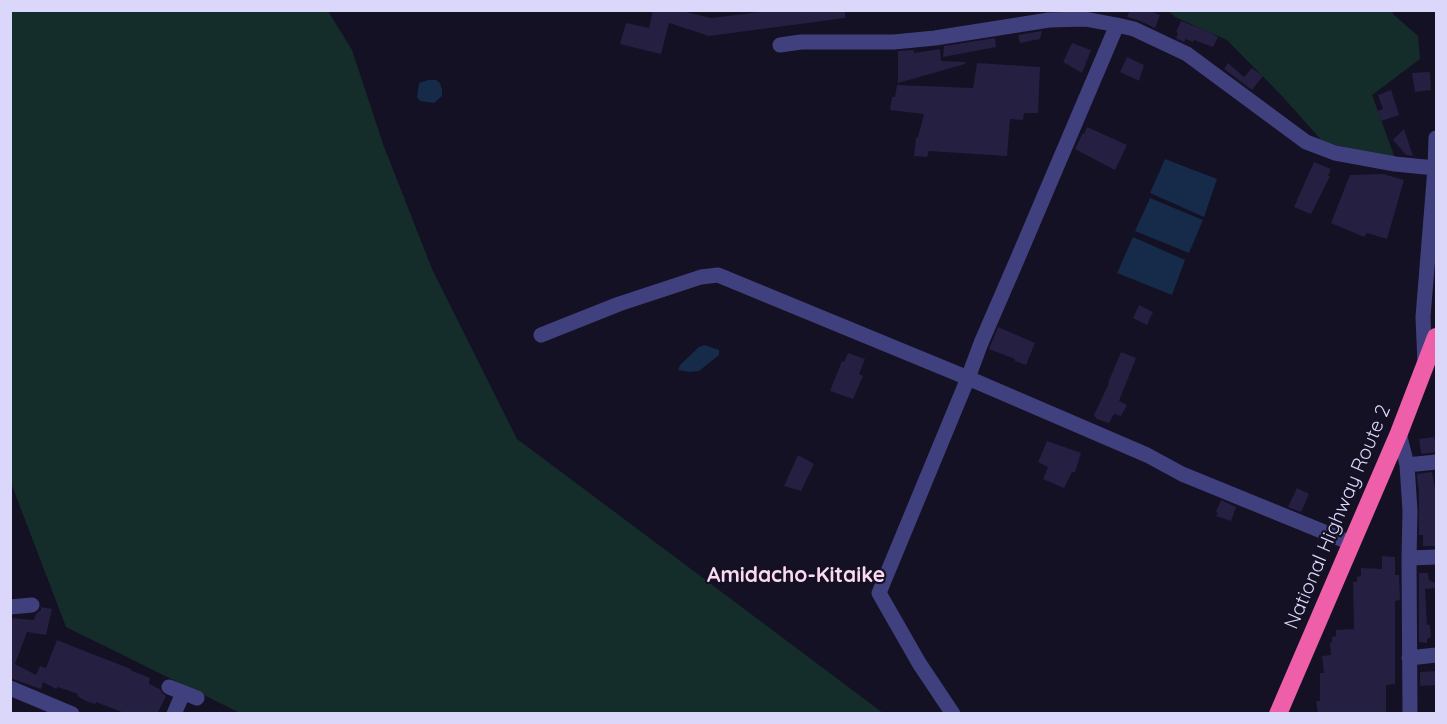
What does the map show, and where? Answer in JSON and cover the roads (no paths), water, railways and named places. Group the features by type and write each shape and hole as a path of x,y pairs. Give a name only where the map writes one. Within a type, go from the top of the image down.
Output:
{"highway":[{"name":"National Highway Route 2","path":"1278,714 1399,433 1437,337"}],"street":[{"path":"780,45 801,42 894,42 935,38 1049,20 1085,19 1117,25 1134,29 1187,54 1306,142 1335,153 1395,164 1435,168"},
{"path":"953,714 919,663 879,593 981,343 1117,25"},
{"path":"1425,367 1423,317 1437,138"},
{"path":"540,335 619,304 700,277 718,275 968,378 1147,455 1182,474 1351,543"},
{"path":"1399,433 1407,465 1410,511 1410,714"},
{"path":"1407,465 1437,462"},
{"path":"1409,558 1437,557"},
{"path":"10,607 32,605"},
{"path":"1409,658 1437,656"},
{"path":"10,688 72,714"},
{"path":"174,714 183,693"}],"water":[{"path":"436,80 440,83 442,90 442,96 434,103 420,101 417,97 419,83"},
{"path":"1165,159 1217,179 1204,217 1150,193"},
{"path":"1150,198 1203,220 1189,253 1135,231"},
{"path":"1133,237 1185,260 1172,295 1117,273"},
{"path":"705,345 719,350 719,355 699,371 678,370 680,365 699,347"}],"district":[{"name":"Amidacho-Kitaike","path":"796,576"}]}
